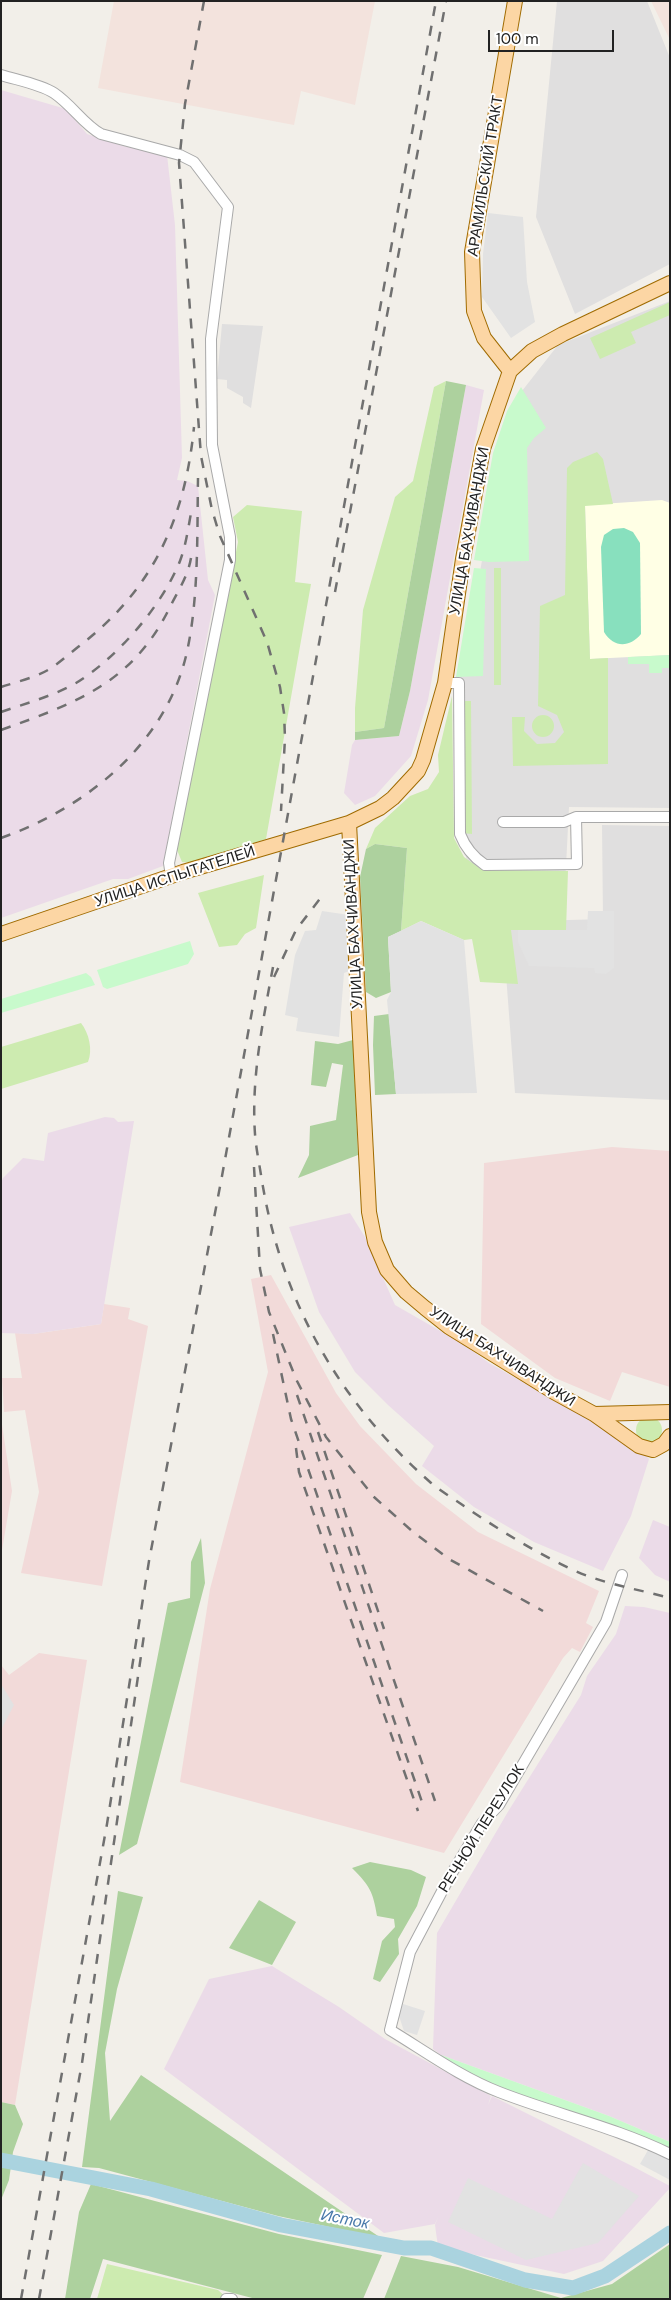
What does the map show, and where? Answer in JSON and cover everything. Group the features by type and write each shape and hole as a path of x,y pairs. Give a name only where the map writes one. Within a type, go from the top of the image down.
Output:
{"main road":[{"name":"АРАМИЛЬСКИЙ ТРАКТ","path":"510,371 484,338 474,311 472,252 515,1"},
{"path":"510,371 532,352 563,334 670,284"},
{"name":"УЛИЦА БАХЧИВАНДЖИ","path":"510,371 483,449 463,559 445,683 423,760 418,772 393,798 380,808 349,823 369,1212 375,1242 387,1270 406,1292 425,1308 473,1342 554,1392 594,1414 646,1450 653,1450 664,1444 670,1436"},
{"name":"УЛИЦА ИСПЫТАТЕЛЕЙ","path":"1,934 171,876 349,823"},
{"name":"УЛИЦА БАХЧИВАНДЖИ","path":"594,1414 666,1416"},
{"path":"634,1441 631,1434 633,1422 645,1414"}],"street":[{"path":"1,75 52,92 78,112 91,129 101,134 180,155 194,162 228,206 211,339 212,445 230,537 230,560 169,863 171,876"},
{"path":"445,683 459,683 460,834 464,843 476,858 485,865 577,864 576,817"},
{"path":"503,822 564,822 576,817 670,817"},
{"name":"РЕЧНОЙ ПЕРЕУЛОК","path":"622,1575 606,1622 583,1664 499,1805 482,1823 410,1952 390,2030 437,2059 496,2091 644,2141 670,2154"},
{"path":"226,2299 232,2299"}],"shaded area":[{"path":"114,1 375,1 355,105 301,91 294,125 98,88"},
{"path":"557,1 647,1 670,58 670,264 575,314 536,217"},
{"path":"651,1 670,1 670,40"},
{"path":"1,90 66,109 87,134 123,146 167,155 175,225 182,458 177,480 187,481 198,486 208,580 215,595 163,866 128,879 113,879 1,918"},
{"path":"488,213 523,217 527,282 535,322 511,338 482,297 483,254"},
{"path":"670,301 670,808 569,807 565,886 470,899 453,716 511,405 558,345"},
{"path":"222,324 263,326 251,408 243,403 243,397 227,388 227,380 217,379"},
{"path":"466,385 484,390 428,700 411,756 375,796 355,805 344,793 352,745 355,740 399,736 410,691"},
{"path":"662,500 670,503 670,655 590,659 585,505"},
{"path":"602,825 670,826 670,1100 515,1093 502,922 603,919"},
{"path":"322,911 349,915 352,970 344,973 339,1037 296,1031 298,1018 285,1015 295,955 305,931 316,930"},
{"path":"588,911 614,911 614,968 606,974 595,973 594,968 529,966 518,942 518,930 587,930"},
{"path":"421,921 464,940 477,1093 396,1094 387,1000 391,992 388,937"},
{"path":"105,1117 114,1118 118,1122 134,1121 101,1324 33,1334 1,1333 1,1183 3,1178 23,1158 44,1161 48,1133"},
{"path":"612,1147 670,1151 670,1387 622,1372 610,1401 555,1378 481,1324 484,1163"},
{"path":"350,1213 365,1237 395,1305 463,1344 489,1363 608,1430 644,1453 649,1459 631,1516 603,1571 534,1542 474,1507 422,1466 434,1446 388,1405 355,1372 319,1312 289,1227"},
{"path":"271,1275 336,1393 360,1426 416,1484 478,1532 599,1591 586,1623 593,1627 580,1652 572,1648 563,1658 444,1853 180,1782 210,1589 268,1372 251,1279"},
{"path":"104,1304 130,1308 128,1319 148,1326 102,1586 21,1573 39,1492 25,1410 4,1412 2,1378 22,1378 15,1333 33,1334 101,1324"},
{"path":"1,1418 12,1491 1,1556"},
{"path":"653,1520 670,1527 670,1582 655,1575 639,1558"},
{"path":"625,1606 644,1607 670,1613 670,2142 609,2116 441,2055 433,2049 437,1933 509,1810 581,1695 587,1676 616,1634"},
{"path":"39,1653 87,1660 15,2105 1,2102 1,1665 9,1675"},
{"path":"1,1684 14,1705 1,1730"},
{"path":"272,1966 339,2007 385,2039 491,2096 488,2105 492,2096 632,2166 670,2186 670,2188 603,2261 564,2274 438,2247 435,2225 438,2217 435,2224 384,2233 164,2069 209,1979"},
{"path":"403,2004 425,2011 417,2035 404,2031 399,2016"},
{"path":"651,2145 670,2154 670,2180 640,2164"},
{"path":"583,2163 639,2196 598,2243 526,2260 448,2222 468,2178 552,2219"}],"green space":[{"path":"670,302 670,315 631,332 636,343 600,359 590,338"},
{"path":"446,381 384,728 355,732 355,708 363,610 395,497 413,481 434,387"},
{"path":"446,381 466,385 410,691 399,736 355,740 355,732 384,728"},
{"path":"521,387 546,428 534,438 527,448 529,561 489,562 474,560 493,453 507,411"},
{"path":"597,452 603,459 613,504 585,506 590,659 608,658 608,764 513,766 512,717 525,717 524,731 537,744 555,743 564,732 557,715 538,706 540,606 565,595 567,468 573,462"},
{"path":"247,505 302,511 295,582 311,584 266,839 194,863 182,862 177,850 238,542 233,517"},
{"path":"624,528 633,532 640,543 641,634 627,644 612,641 604,632 601,547 604,535 613,529"},
{"path":"474,568 486,569 483,676 456,677"},
{"path":"494,568 501,568 501,685 494,685"},
{"path":"670,655 670,668 662,668 662,673 649,673 649,664 628,664 628,657"},
{"path":"452,696 454,838 464,857 482,870 568,871 566,930 511,930 518,984 480,982 472,939 464,940 421,921 401,931 407,848 375,844 366,849 375,828 410,796 428,789 439,772 438,755"},
{"path":"461,701 471,701 472,834 462,833"},
{"path":"543,715 553,722 554,726 547,736 543,737 533,730 532,726 539,716"},
{"path":"375,844 407,848 401,931 388,937 391,992 376,998 366,992 360,877 366,849"},
{"path":"264,875 256,928 245,934 237,945 219,947 198,893"},
{"path":"190,941 194,954 188,964 107,989 103,987 97,970"},
{"path":"86,973 91,977 95,985 1,1013 1,999"},
{"path":"389,1014 396,1094 375,1095 374,1016"},
{"path":"81,1023 89,1042 88,1062 1,1089 1,1047"},
{"path":"353,1040 358,1155 298,1178 309,1155 310,1126 336,1120 343,1065 332,1063 326,1087 311,1085 315,1041 338,1044"},
{"path":"649,1417 658,1421 662,1430 658,1439 649,1443 640,1439 636,1430 640,1421"},
{"path":"201,1538 205,1583 137,1844 119,1855 168,1603 190,1598 191,1562"},
{"path":"370,1862 411,1870 426,1877 417,1906 398,1939 399,1954 380,1982 373,1979 382,1941 395,1927 394,1919 377,1916 370,1890 352,1868"},
{"path":"118,1891 143,1897 117,1989 105,2053 110,2121 141,2075 381,2238 278,2216 99,2168 82,2167"},
{"path":"259,1900 296,1922 272,1965 229,1948"},
{"path":"441,2055 609,2116 670,2142 670,2152 529,2103 437,2059"},
{"path":"1,2102 15,2105 23,2124 13,2152 9,2180 1,2200"},
{"path":"91,2184 279,2234 382,2255 363,2299 256,2299 103,2259 90,2299 65,2299 79,2212"},
{"path":"670,2244 670,2299 384,2299 401,2256 458,2267 561,2298 612,2284"},
{"path":"107,2264 218,2290 228,2299 97,2299"}],"waterway":[{"name":"Исток","path":"1,2160 151,2189 281,2225 404,2248 431,2248 525,2280 573,2288 605,2276 670,2233"}],"railway":[{"path":"204,1 185,104 179,163 201,456 212,510 220,536 267,642 280,687 285,738 281,811"},
{"path":"21,2299 107,1824 149,1561 222,1176 436,1"},
{"path":"335,592 446,1"},
{"path":"1,687 37,675 59,662 104,625 126,602 145,577 161,550 183,492 190,461 194,427"},
{"path":"1,838 62,810 91,791 117,770 140,745 160,718 175,688 186,656 190,635 195,590 198,478"},
{"path":"1,712 49,696 76,683 107,660 137,630 162,596 180,561 191,513"},
{"path":"1,730 78,699 100,687 120,672 139,654 155,633 188,571 191,558"},
{"path":"274,977 296,930 322,896"},
{"path":"273,967 256,1071 255,1134 261,1175 270,1220 282,1263 298,1305 318,1344 341,1381 367,1417 397,1450 434,1485 477,1515 531,1548 573,1570 609,1583 670,1598"},
{"path":"254,1167 260,1269 269,1312 297,1381 326,1437 374,1497 412,1531 449,1559 543,1611"},
{"path":"273,1334 291,1419 423,1805"},
{"path":"297,1395 435,1801"},
{"path":"318,1432 384,1629"},
{"path":"296,1448 299,1472 418,1811"},
{"path":"39,2299 82,2063 144,1635"}]}
